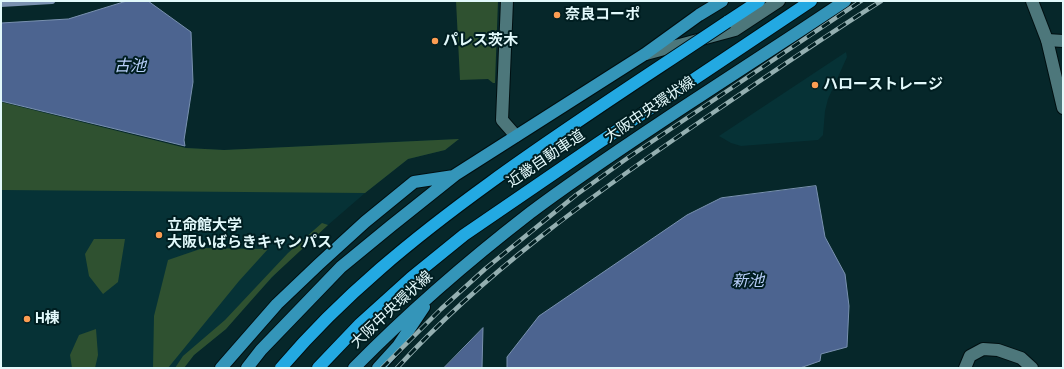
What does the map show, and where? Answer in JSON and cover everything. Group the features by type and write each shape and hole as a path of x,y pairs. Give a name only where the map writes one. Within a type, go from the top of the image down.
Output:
{"highway":[{"name":"近畿自動車道","path":"281,368 298,348 343,302 395,256 448,214 586,116 759,1"},
{"name":"近畿自動車道","path":"318,368 360,324 411,278 464,235 811,1"}],"main road":[{"path":"247,368 261,350 341,267 456,175 645,54 722,1"},
{"name":"大阪中央環状線","path":"354,368 435,291 483,250 576,179 845,1"},
{"path":"221,368 277,304 365,222 414,182 456,175"},
{"path":"378,368 398,346 435,291"}],"street":[{"path":"507,1 502,120 516,136"},
{"path":"645,54 735,30 779,1"},
{"path":"1032,1 1048,40 1063,108"},
{"path":"1048,40 1063,40"},
{"path":"965,368 970,356 983,349 998,350 1021,358 1032,368"}],"shaded area":[{"name":"ハローストレージ","path":"846,52 847,57 828,99 825,111 823,135 818,140 741,146 731,143 719,136"},
{"name":"立命館大学 大阪いばらきキャンパス","path":"1,102 186,148 224,150 459,139 445,150 408,159 365,193 287,262 226,329 194,355 184,368 1,368"}],"green space":[{"path":"456,1 498,1 495,83 488,79 460,80"},
{"path":"1,102 186,148 224,150 459,139 445,150 408,159 365,193 1,190"},
{"path":"322,223 328,225 272,277 226,329 194,355 184,368 175,368 183,356 225,320 288,253"},
{"path":"94,239 125,239 118,282 103,294 89,276 85,254"},
{"path":"203,248 268,249 239,281 168,368 153,368 154,316 168,260"},
{"path":"96,329 98,355 95,368 72,368 70,355 79,335"}],"water":[{"name":"古池","path":"127,1 148,1 191,32 193,82 184,140 185,146 1,101 1,23 68,19"},
{"name":"新池","path":"816,186 825,237 845,274 849,306 847,347 821,354 820,361 800,368 507,368 507,357 539,316 687,215 721,198"},
{"path":"483,328 482,368 444,368"}],"waterway":[{"path":"1,4 52,1"}],"railway":[{"path":"382,368 441,309 485,269 576,195 629,157 861,1"},
{"path":"397,368 466,299 540,237 579,207 721,108 881,1"}],"place":[{"name":"奈良コーポ","path":"557,15"},
{"name":"パレス茨木","path":"435,41"},
{"name":"ハローストレージ","path":"815,85"},
{"name":"立命館大学 大阪いばらきキャンパス","path":"159,235"},
{"name":"H棟","path":"27,319"}]}
